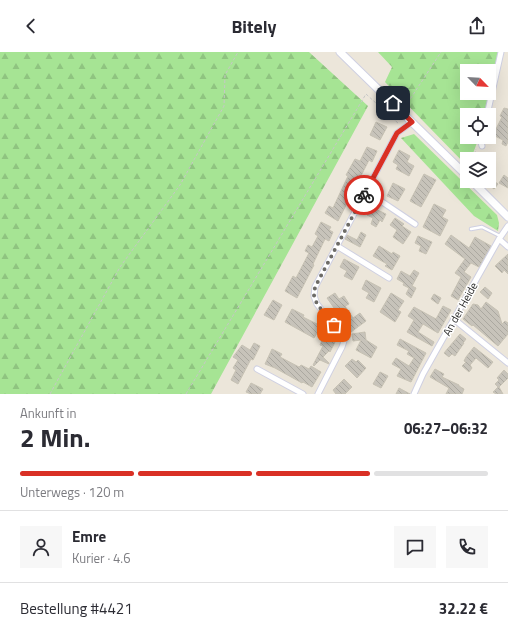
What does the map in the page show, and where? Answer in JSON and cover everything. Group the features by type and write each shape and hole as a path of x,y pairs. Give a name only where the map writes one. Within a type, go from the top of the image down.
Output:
{"main road":[{"path":"340,52 460,169"},
{"path":"479,188 508,217"}],"street":[{"path":"489,108 501,52"},
{"path":"318,394 344,341 342,336 317,304 314,296 315,287 397,133 412,122"},
{"path":"366,191 414,224"},
{"name":"An der Heide","path":"414,394 500,237 508,226"},
{"path":"500,237 508,247"},
{"path":"337,246 389,278"},
{"path":"455,320 508,363"},
{"path":"257,369 303,394"}],"lane":[{"path":"471,230 482,226 500,237"}],"path":[{"path":"50,394 120,267 180,185 224,106 225,75 238,52"},
{"path":"402,112 441,52"},
{"path":"186,394 366,94 404,128"}],"green space":[{"path":"0,52 309,52 368,106 211,394 0,394"},
{"path":"378,52 499,52 496,66 496,64 460,64 460,100 488,100 487,108 460,108 460,144 476,144 474,152 460,152 460,159 385,82 392,67"},
{"path":"414,134 460,179 460,188 469,188 497,215 499,223 498,231 474,216 401,138"}],"building":[{"path":"504,108 508,109 508,142 506,146 502,144 503,140 496,136 496,129 502,117 500,116"},
{"path":"376,122 387,127 380,140 370,135"},
{"path":"367,147 377,151 372,162 369,160 338,221 325,213 329,206 333,208 348,176 346,175 355,159 360,161"},
{"path":"399,150 410,156 407,162 414,166 409,176 396,169 398,165 393,162"},
{"path":"424,174 436,180 421,207 410,201"},
{"path":"504,175 508,178 508,188 499,183"},
{"path":"393,183 405,189 398,201 387,196"},
{"path":"434,204 446,210 442,217 448,220 440,236 423,227"},
{"path":"371,207 386,214 382,222 380,220 376,227 371,224 373,218 367,215"},
{"path":"395,218 404,224 402,226 411,232 403,244 393,237 397,230 390,225"},
{"path":"321,222 331,227 329,230 333,232 329,241 325,239 313,264 314,265 297,298 285,291 293,276 296,278 309,253 305,251 308,245 312,247 318,236 315,234"},
{"path":"361,232 366,235 360,247 345,239 347,235 357,240"},
{"path":"451,235 469,248 475,237 491,246 479,267 471,263 464,272 471,277 458,300 451,296 461,277 455,273 465,259 445,244"},
{"path":"418,236 432,242 426,254 419,251 421,246 415,243"},
{"path":"379,246 392,254 393,252 400,256 392,270 385,266 387,264 373,256"},
{"path":"508,254 508,274 504,270 502,273 495,266"},
{"path":"344,259 359,267 352,280 344,276 347,271 340,267"},
{"path":"414,270 419,273 412,286 416,288 411,298 406,294 409,288 397,279 401,271 410,276"},
{"path":"366,280 381,288 374,302 366,298 369,293 362,289"},
{"path":"485,287 492,293 488,299 480,292"},
{"path":"335,293 339,299 344,296 349,304 345,306 353,318 360,313 366,321 351,332 327,298"},
{"path":"391,293 404,301 398,310 401,312 395,322 380,312"},
{"path":"434,294 441,298 438,304 431,299"},
{"path":"273,300 282,305 274,320 264,315"},
{"path":"486,302 498,311 502,324 505,321 508,323 508,334 498,346 473,325 472,326 463,319 473,304 478,305 481,309"},
{"path":"443,306 451,310 438,333 423,324 418,332 434,342 432,346 407,332 414,320 408,316 414,307 436,319"},
{"path":"292,309 304,315 303,317 321,326 314,338 285,322"},
{"path":"365,332 366,340 377,347 371,358 356,350 361,340 353,341 352,334"},
{"path":"460,334 466,339 455,356 452,354 449,357 444,353"},
{"path":"323,338 326,340 327,338 335,342 330,352 329,351 323,357 329,364 320,360 314,366 313,365 323,346 320,345"},
{"path":"400,339 426,353 411,382 397,376 401,369 392,364 396,358 409,366 414,358 407,354 409,351 397,345"},
{"path":"254,343 260,346 253,360 251,359 238,384 231,380 236,370 233,368 238,360 233,357 242,345 250,350"},
{"path":"474,347 493,362 488,368 476,358 470,365 472,368 469,372 462,366 466,362 464,361 466,357"},
{"path":"272,349 282,354 280,357 299,367 301,365 309,369 311,366 321,372 312,387 265,364"},
{"path":"352,359 356,362 358,360 366,368 357,378 345,366"},
{"path":"435,369 444,374 442,377 464,389 462,394 446,394 449,388 430,377"},
{"path":"504,370 508,374 508,378 499,387 503,394 496,394 493,392 498,387 495,384 499,380 497,378"},
{"path":"380,372 388,376 381,388 373,384"},
{"path":"344,379 352,387 345,394 336,394 333,390"},
{"path":"251,383 263,389 260,394 251,394 246,392"},
{"path":"399,388 410,394 396,394"}],"way so far":[{"path":"334,325 317,304 314,296 315,287 364,195"}],"route":[{"path":"364,195 397,133 412,122 393,103"}]}
